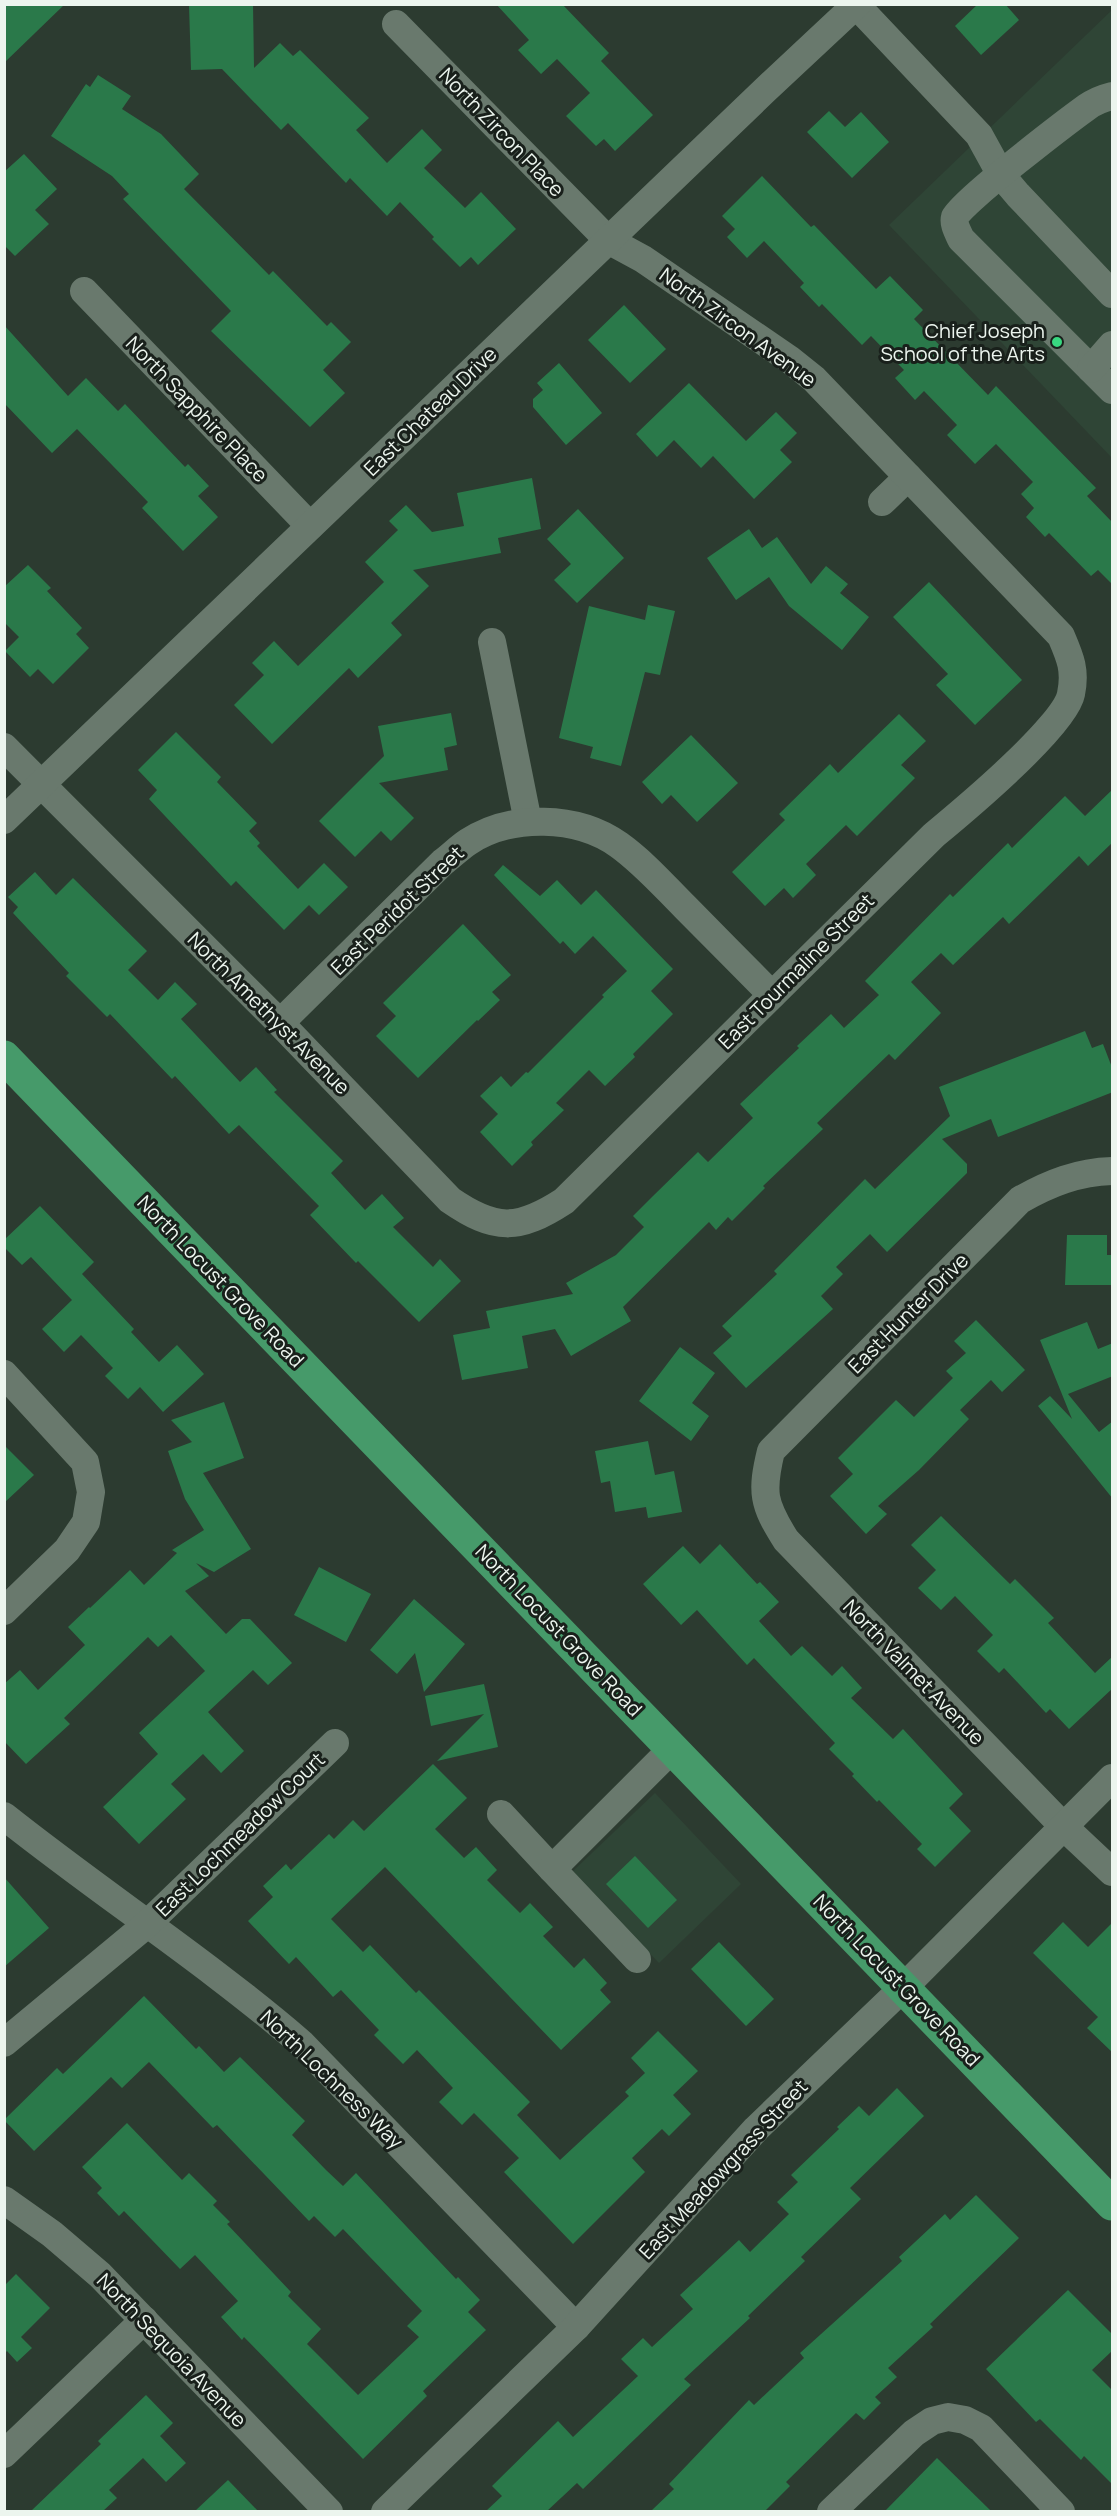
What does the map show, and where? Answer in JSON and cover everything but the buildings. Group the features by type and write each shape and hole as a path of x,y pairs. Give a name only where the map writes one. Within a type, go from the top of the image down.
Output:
{"main road":[{"name":"North Locust Grove Road","path":"4,1057 1113,2204"}],"street":[{"path":"856,5 979,135 1001,175 1113,294"},
{"name":"East Chateau Drive","path":"4,820 856,5"},
{"name":"North Zircon Place","path":"396,24 609,240"},
{"path":"1113,96 1089,106 1001,175 960,210 955,218 961,239 1113,390"},
{"name":"North Zircon Avenue","path":"609,240 643,259 789,358 814,379 1061,636 1073,665 1071,696"},
{"name":"North Sapphire Place","path":"84,291 310,526"},
{"path":"1091,369 1113,345"},
{"path":"882,502 908,477"},
{"path":"492,642 528,822"},
{"name":"East Tourmaline Street","path":"506,1224 538,1218 564,1201 934,835 983,794 1055,723 1071,696"},
{"name":"North Amethyst Avenue","path":"4,747 280,1023 450,1200 476,1218 506,1224"},
{"name":"East Peridot Street","path":"280,1023 443,862 469,842 497,829 528,822 559,822 590,830 617,844 642,863 772,995"},
{"name":"East Hunter Drive","path":"769,1513 764,1482 771,1451 1020,1200 1048,1184 1077,1174 1113,1171"},
{"path":"4,1374 85,1462 91,1491 86,1522 67,1550 4,1611"},
{"name":"North Valmet Avenue","path":"769,1513 786,1540 1064,1826 1113,1872"},
{"name":"East Lochmeadow Court","path":"4,2043 146,1925 335,1743"},
{"path":"552,1869 673,1749"},
{"name":"East Meadowgrass Street","path":"385,2511 576,2327 756,2128 904,1987 1113,1778"},
{"path":"501,1814 637,1959"},
{"name":"North Lochness Way","path":"4,1816 146,1925 253,2002 301,2043 576,2327"},
{"name":"North Sequoia Avenue","path":"4,2200 52,2234 100,2275 329,2511"},
{"path":"4,2454 144,2320"},
{"path":"831,2511 915,2433 932,2421 948,2417 964,2420 981,2428 1061,2511"}],"shaded area":[{"name":"Chief Joseph School of the Arts","path":"1112,10 1112,458 889,225"},
{"path":"655,1793 741,1884 659,1963 572,1872"}],"place":[{"name":"Chief Joseph School of the Arts","path":"1057,342"}]}
